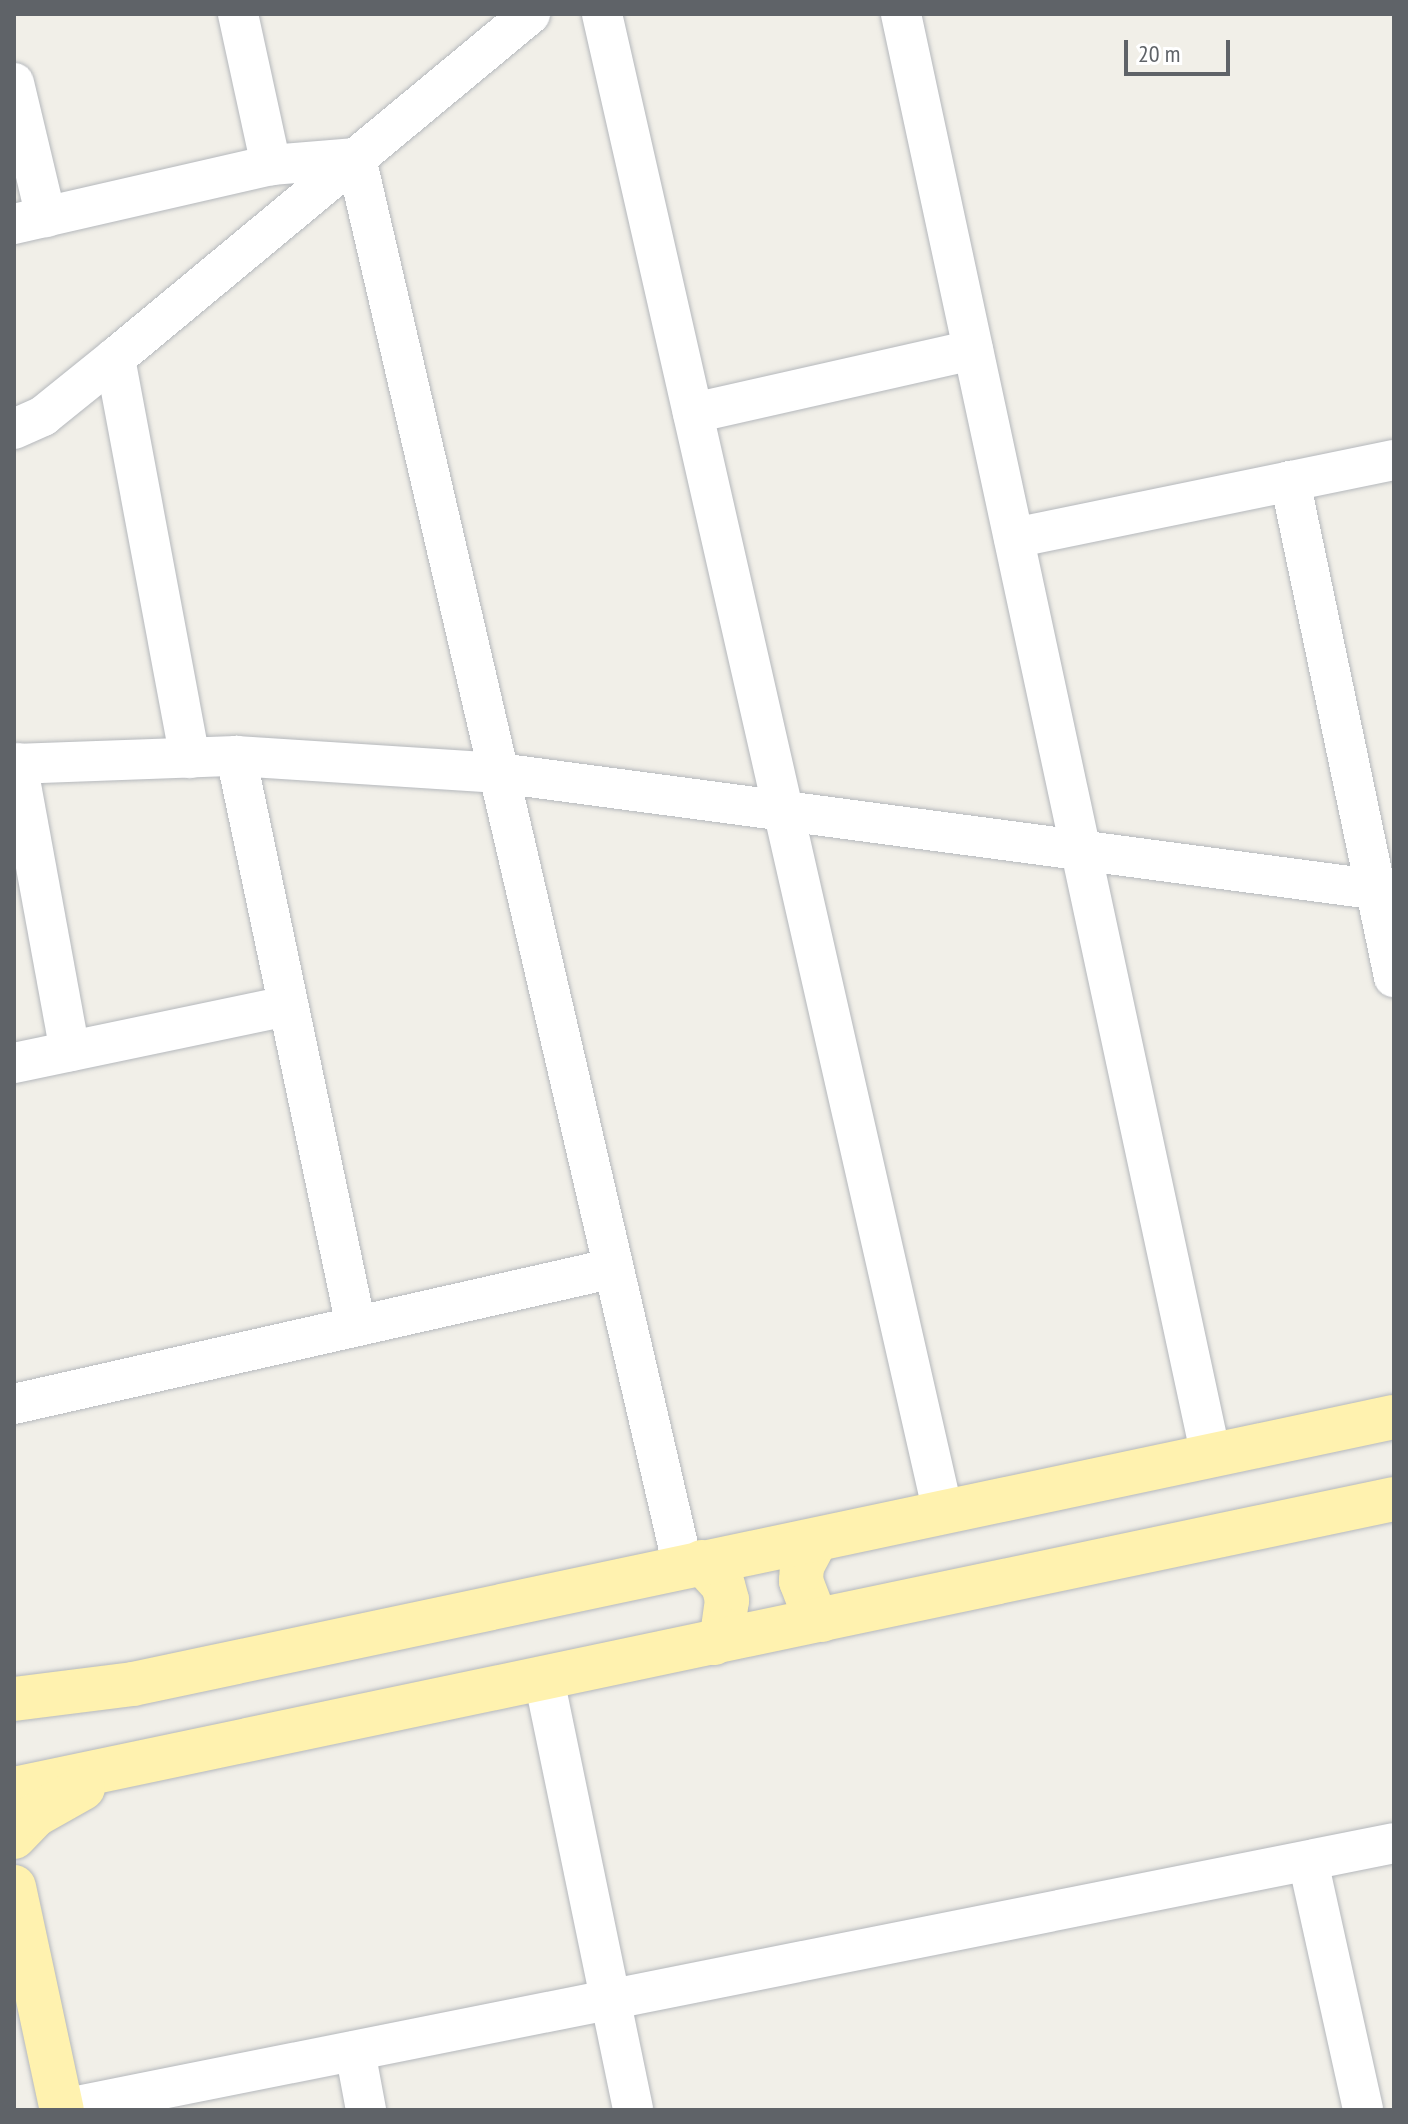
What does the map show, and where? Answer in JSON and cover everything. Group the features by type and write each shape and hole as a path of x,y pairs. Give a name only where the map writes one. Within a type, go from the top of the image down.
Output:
{"main road":[{"path":"14,1699 133,1684 1394,1417"},
{"path":"14,1789 1394,1499"},
{"path":"816,1540 807,1552 801,1581 812,1610 822,1620"},
{"path":"693,1564 723,1585 727,1600 723,1630 714,1643"},
{"path":"14,1837 22,1825 56,1801 139,1765"},
{"path":"14,1887 24,1974 62,2109"}],"street":[{"path":"238,14 271,165"},
{"path":"602,14 943,1513"},
{"path":"901,14 1211,1456"},
{"path":"14,429 43,416 115,358 522,17"},
{"path":"14,83 30,220 271,165 356,158"},
{"path":"356,158 614,1268 693,1564"},
{"path":"693,413 973,350"},
{"path":"115,358 190,758"},
{"path":"1014,538 1394,460"},
{"path":"1290,481 1385,891 1394,977"},
{"path":"236,756 356,1326"},
{"path":"70,1051 15,764 236,756 499,773 1385,891"},
{"path":"14,1063 288,1006"},
{"path":"14,1404 614,1268"},
{"path":"544,1679 633,2110"},
{"path":"62,2109 1394,1843"},
{"path":"1308,1861 1363,2110"},
{"path":"355,2051 366,2110"}]}
